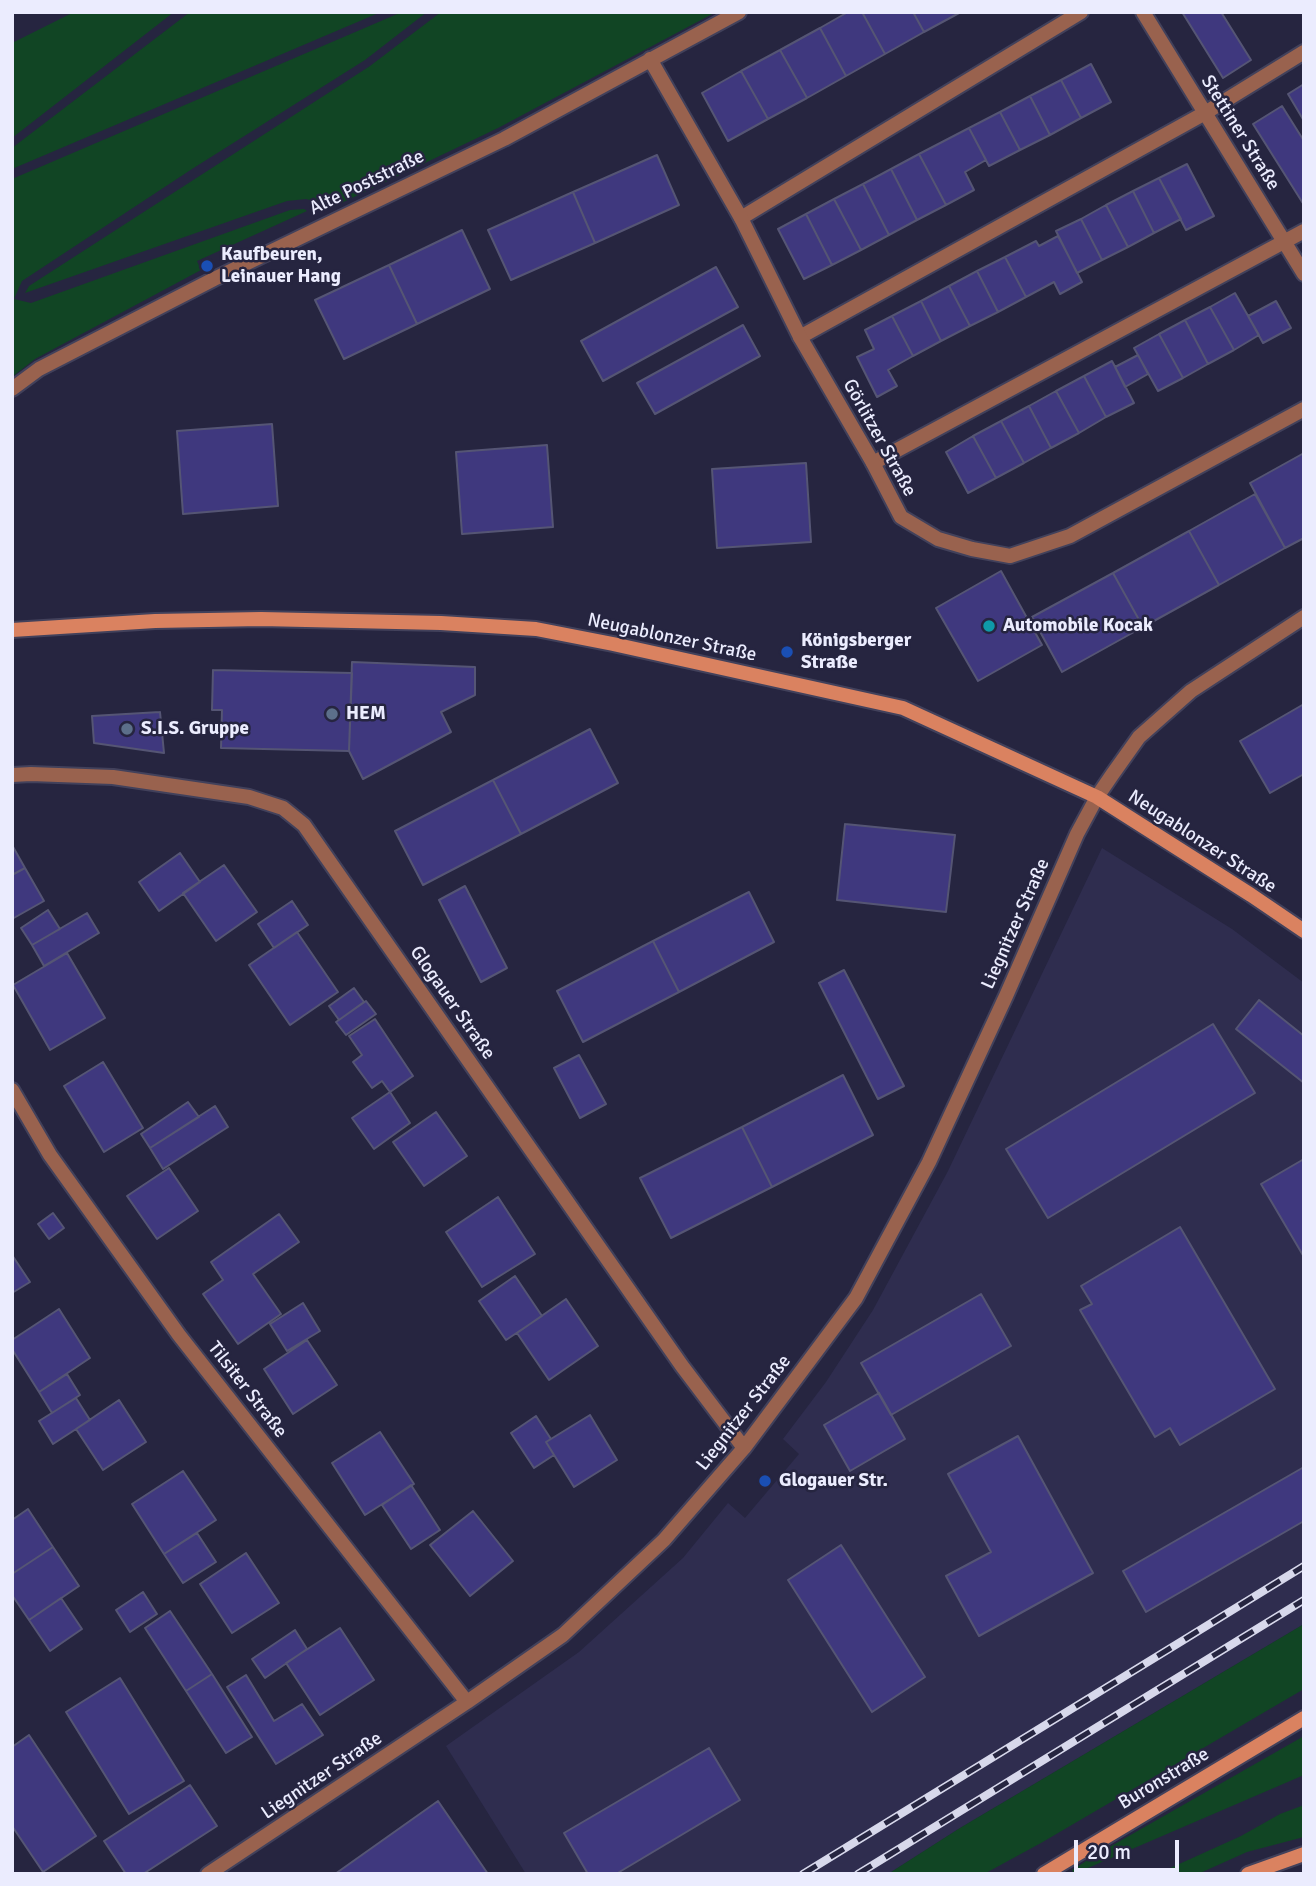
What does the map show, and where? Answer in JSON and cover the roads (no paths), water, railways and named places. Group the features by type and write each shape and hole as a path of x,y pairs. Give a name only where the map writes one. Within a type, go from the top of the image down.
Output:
{"street":[{"name":"Alte Poststraße","path":"12,389 39,369 214,279 504,139 739,12"},
{"path":"741,218 1081,12"},
{"name":"Stettiner Straße","path":"1143,12 1304,274"},
{"path":"800,337 1205,113 1304,52"},
{"name":"Görlitzer Straße","path":"650,59 741,218 800,337 901,517 939,539 972,550 1010,555 1070,536 1304,409"},
{"path":"873,463 1304,231"},
{"path":"1097,797 1139,737 1191,691 1304,617"},
{"name":"Neugablonzer Straße","path":"12,631 155,621 261,619 441,623 536,629 903,708 1097,797 1304,931"},
{"name":"Glogauer Straße","path":"12,775 113,777 249,797 283,808 304,825 681,1366 744,1448"},
{"name":"Liegnitzer Straße","path":"208,1874 563,1635 664,1541 744,1448 856,1298 929,1162 1077,834 1097,797"},
{"name":"Tilsiter Straße","path":"12,1090 50,1155 179,1335 467,1702"},
{"name":"Buronstraße","path":"1044,1874 1304,1718"},
{"path":"1248,1874 1304,1854"}],"railway":[{"path":"803,1874 1304,1566"},
{"path":"858,1874 1304,1600"}],"place":[{"name":"Kaufbeuren, Leinauer Hang","path":"207,266"},
{"name":"Automobile Kocak","path":"989,626"},
{"name":"Königsberger Straße","path":"787,652"},
{"name":"HEM","path":"332,714"},
{"name":"S.I.S. Gruppe","path":"127,729"},
{"name":"Glogauer Str.","path":"765,1481"}]}
